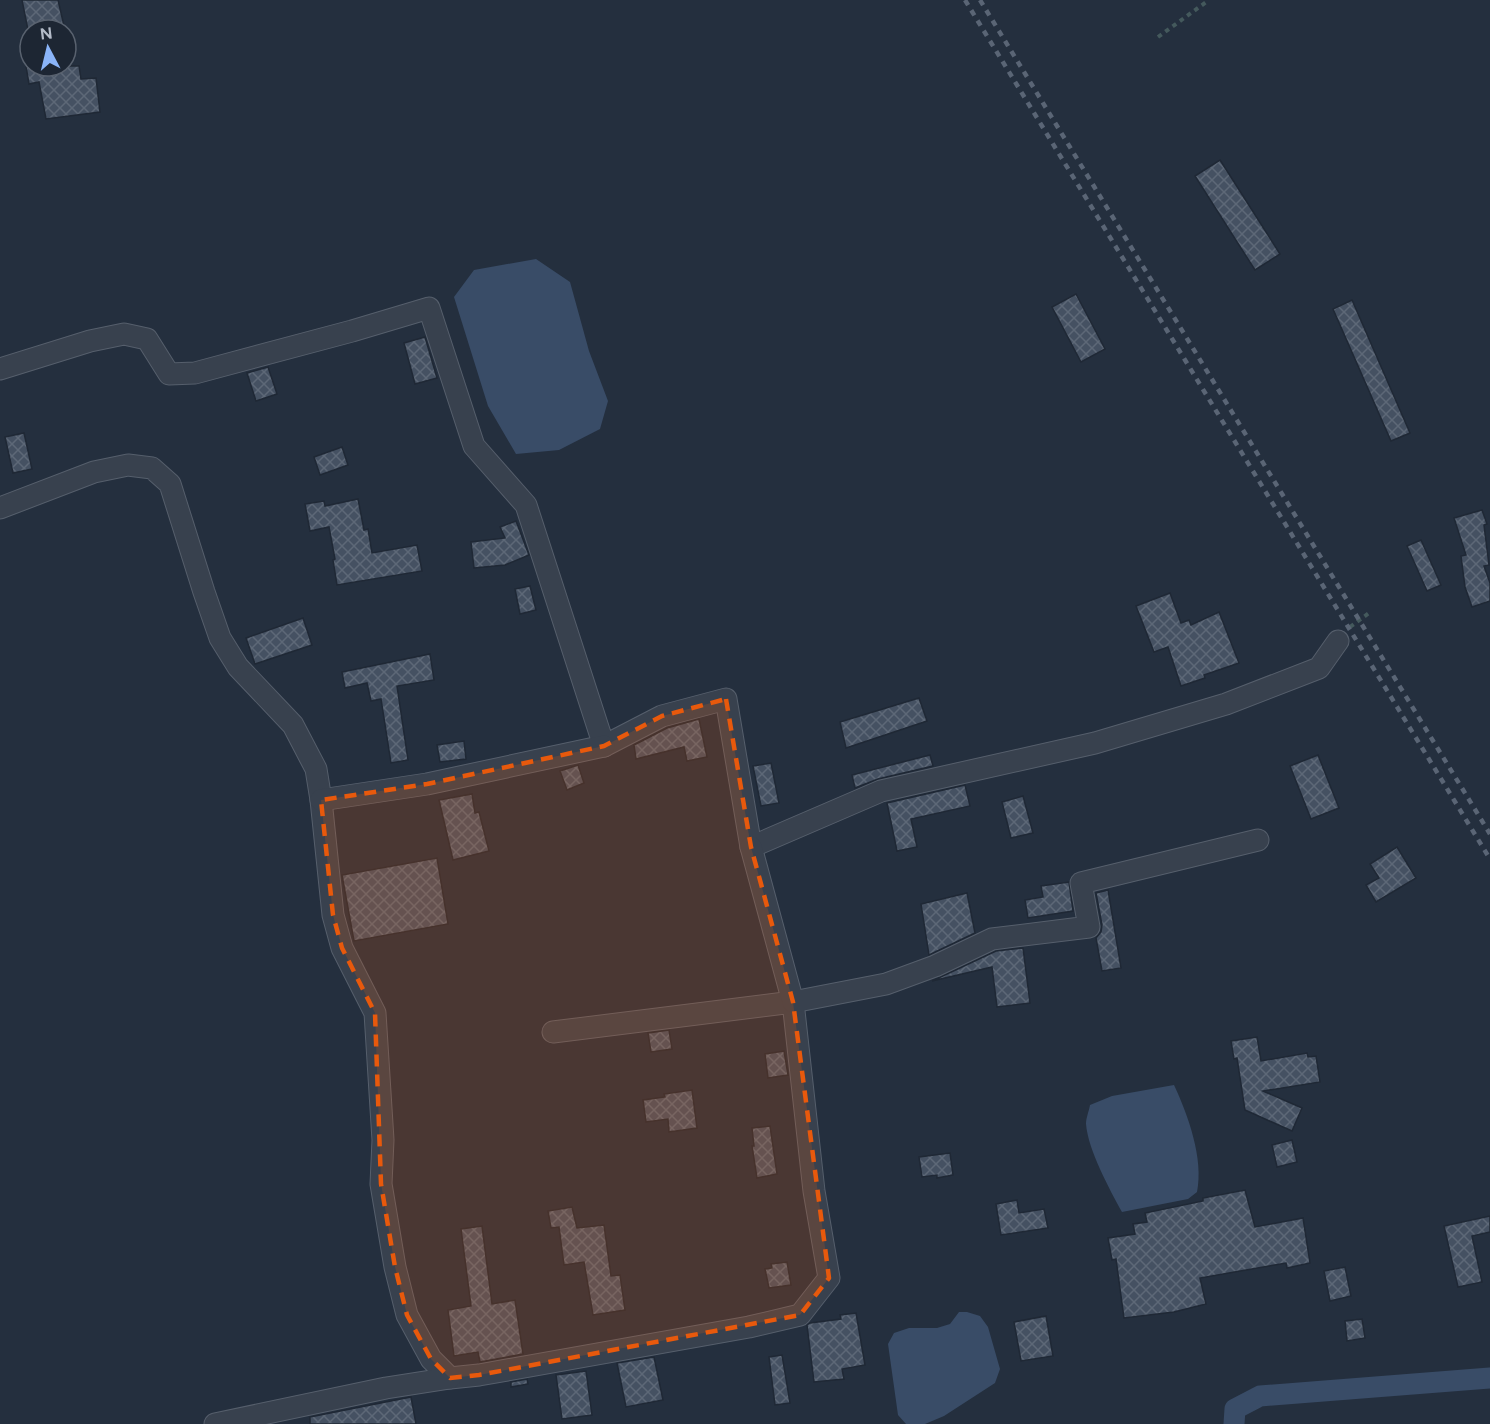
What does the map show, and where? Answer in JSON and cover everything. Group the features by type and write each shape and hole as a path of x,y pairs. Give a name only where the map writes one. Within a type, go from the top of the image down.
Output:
{"street":[{"path":"0,369 90,341 124,334 147,339 169,374 195,373 429,308 474,446 526,505 604,746"},
{"path":"0,508 94,472 128,465 152,468 170,484 220,638 238,668 294,725 316,769 333,915 342,948 375,1013 383,1140 381,1184 394,1267 407,1315 431,1359 450,1378"},
{"path":"751,848 881,791 1095,743 1226,704 1319,668 1338,640"},
{"path":"215,1424 386,1388 479,1375 749,1327 800,1315 829,1278 814,1191 793,1002 751,848 726,699 662,716 604,746 427,784 321,800"},
{"path":"553,1032 793,1002 886,984 935,966 993,939 1089,927 1082,883 1258,840"}],"path":[{"path":"1158,37 1209,0"}],"highlighted area":[{"path":"726,699 751,847 793,1002 829,1278 800,1315 479,1375 450,1378 431,1359 407,1315 395,1267 381,1184 375,1013 342,948 333,915 321,800 427,784 604,746 662,716"}],"water":[{"path":"536,259 570,282 589,351 608,401 600,429 559,450 516,454 488,406 454,297 474,270"},
{"path":"1174,1085 1193,1137 1199,1179 1197,1192 1188,1199 1122,1212 1100,1170 1091,1146 1086,1124 1090,1105 1112,1096"},
{"path":"959,1312 980,1316 988,1327 1000,1369 995,1383 944,1416 925,1424 906,1424 898,1415 888,1344 894,1333 909,1328 937,1328 950,1324"}],"building":[{"path":"22,0 58,0 62,18 26,18"},
{"path":"79,66 81,79 96,78 100,112 46,119 39,82 29,84 28,78 78,78"},
{"path":"1220,160 1280,254 1255,270 1195,176"},
{"path":"1076,294 1105,349 1081,362 1052,307"},
{"path":"1352,300 1410,433 1391,441 1333,309"},
{"path":"425,337 437,378 415,384 404,343"},
{"path":"268,367 277,394 256,401 247,373"},
{"path":"24,433 32,469 13,473 5,437"},
{"path":"342,447 348,465 320,475 314,457"},
{"path":"358,499 364,530 368,529 372,553 417,545 422,571 337,585 329,527 310,531 305,504 324,501 325,506"},
{"path":"1482,510 1487,524 1484,525 1489,565 1484,566 1490,583 1490,601 1472,607 1465,587 1461,556 1466,555 1454,518"},
{"path":"516,521 529,555 505,565 474,568 471,542 505,538 500,527"},
{"path":"1421,540 1441,585 1427,591 1407,546"},
{"path":"530,586 536,610 520,614 515,589"},
{"path":"1170,593 1181,623 1189,620 1191,625 1219,612 1239,663 1181,686 1168,647 1154,652 1136,606"},
{"path":"303,618 312,645 255,664 246,638"},
{"path":"430,654 434,680 397,686 408,760 391,763 381,699 371,701 367,683 345,688 342,672"},
{"path":"919,698 927,721 846,748 840,722"},
{"path":"699,719 707,757 687,761 684,747 636,759 634,745 667,728"},
{"path":"464,741 466,759 440,762 437,745"},
{"path":"930,755 933,766 878,779 855,788 852,775"},
{"path":"1318,755 1339,808 1311,819 1290,766"},
{"path":"771,763 779,803 761,806 753,766"},
{"path":"578,765 584,783 567,790 560,771"},
{"path":"965,785 970,806 911,819 917,847 897,851 887,803"},
{"path":"472,794 475,813 479,812 489,851 453,860 439,800"},
{"path":"1023,796 1033,833 1011,838 1002,802"},
{"path":"1397,847 1416,878 1376,902 1366,885 1379,878 1370,864"},
{"path":"437,858 448,924 354,941 342,875"},
{"path":"1069,882 1073,911 1028,918 1025,900 1043,897 1041,886"},
{"path":"1108,890 1121,968 1102,971 1096,938 1101,932 1102,925 1096,893"},
{"path":"967,893 975,933 929,955 921,904"},
{"path":"1023,948 1030,1003 997,1007 992,967 932,981 996,951"},
{"path":"669,1030 672,1049 651,1052 648,1033"},
{"path":"1257,1037 1261,1061 1307,1053 1308,1057 1316,1056 1320,1082 1263,1091 1302,1108 1292,1131 1245,1110 1237,1058 1234,1059 1231,1041"},
{"path":"784,1051 788,1075 768,1078 765,1054"},
{"path":"692,1090 697,1128 669,1132 668,1119 646,1122 643,1100"},
{"path":"770,1126 777,1174 757,1178 752,1128"},
{"path":"1292,1140 1297,1162 1277,1167 1272,1145"},
{"path":"950,1153 953,1175 937,1178 937,1175 922,1177 919,1157"},
{"path":"1245,1190 1255,1227 1303,1218 1310,1263 1287,1268 1286,1263 1200,1278 1206,1304 1174,1312 1124,1318 1116,1259 1112,1260 1108,1238 1135,1234 1133,1224 1147,1222 1145,1213"},
{"path":"1017,1200 1019,1213 1044,1209 1048,1228 1001,1235 996,1204"},
{"path":"572,1207 577,1228 604,1225 611,1276 620,1275 625,1310 593,1315 584,1262 564,1265 559,1227 551,1228 548,1211"},
{"path":"1490,1216 1490,1232 1472,1236 1482,1282 1458,1287 1444,1226"},
{"path":"482,1226 492,1304 515,1300 523,1354 480,1362 478,1352 454,1356 448,1310 471,1306 461,1229"},
{"path":"787,1262 791,1285 769,1288 765,1269 772,1268 771,1264"},
{"path":"1345,1267 1351,1296 1330,1301 1324,1271"},
{"path":"856,1313 865,1365 842,1369 844,1379 814,1382 807,1325 841,1319 840,1315"},
{"path":"1046,1316 1053,1356 1021,1361 1014,1322"},
{"path":"1362,1319 1365,1338 1347,1341 1345,1321"},
{"path":"782,1355 790,1403 775,1405 769,1357"},
{"path":"654,1357 663,1400 626,1407 617,1363"},
{"path":"586,1371 592,1415 562,1419 556,1375"},
{"path":"527,1379 528,1384 511,1387 511,1382"},
{"path":"411,1397 416,1424 310,1424 310,1417"}],"waterway":[{"path":"1234,1424 1235,1409 1260,1396 1490,1378"}],"railway":[{"path":"965,0 1490,859"},
{"path":"980,0 1490,834"}]}
